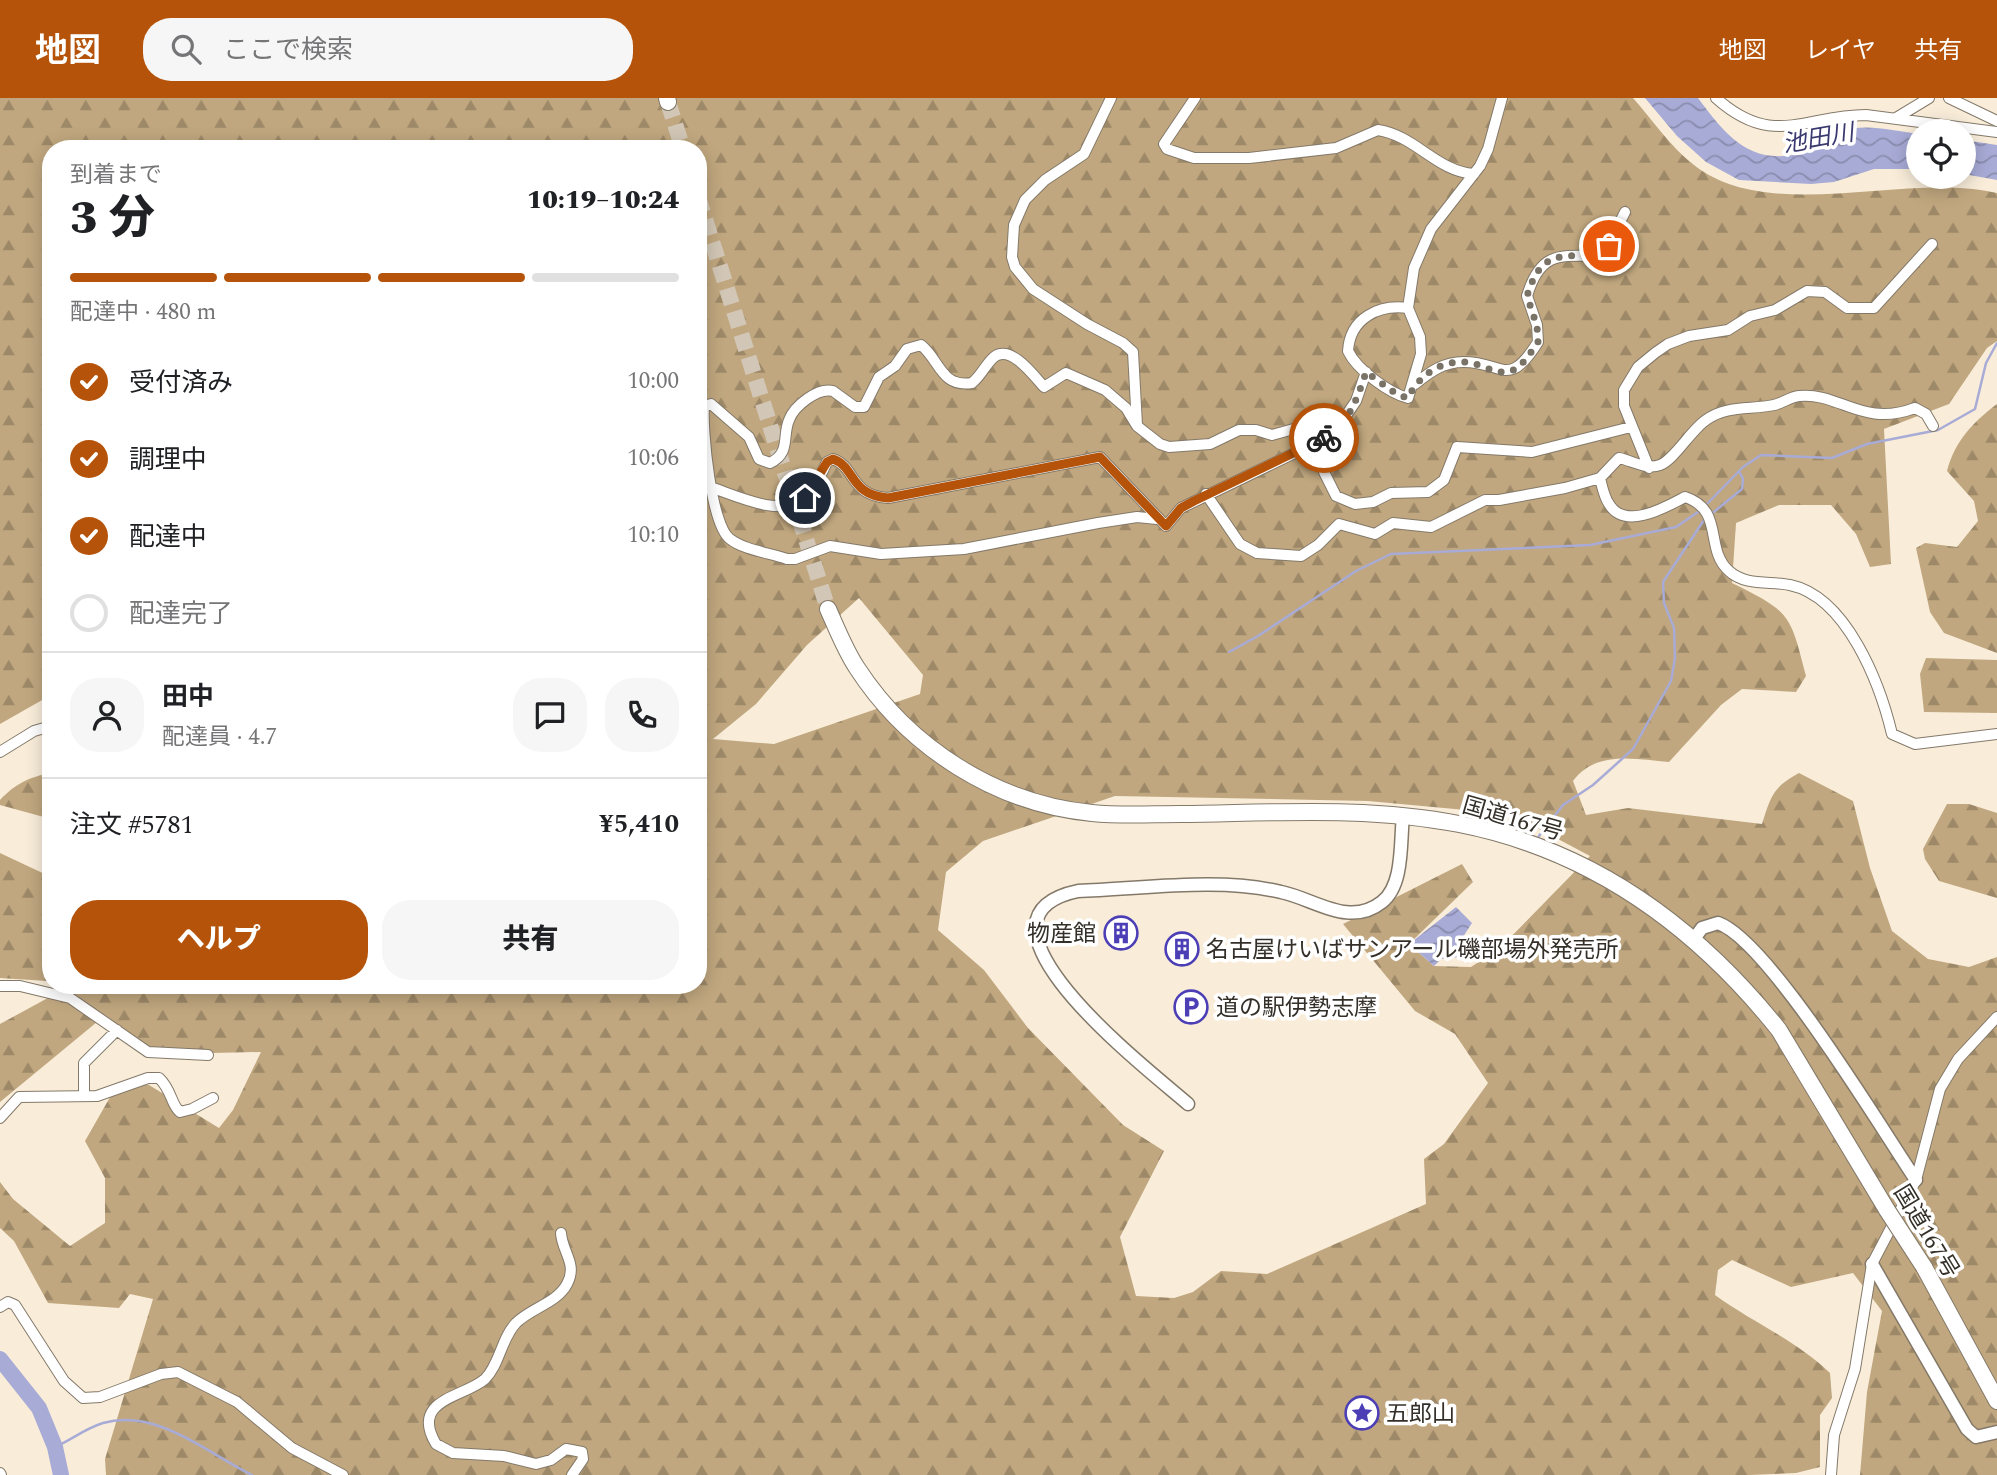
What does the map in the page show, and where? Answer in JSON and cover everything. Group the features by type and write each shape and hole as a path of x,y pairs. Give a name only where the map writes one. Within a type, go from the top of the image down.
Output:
{"highway":[{"name":"国道167号","path":"828,608 857,667 898,719 955,765 1017,796 1064,809 1116,814 1352,812 1459,824 1508,836 1579,862 1640,897 1694,939 1737,980 1779,1030 1924,1267 1997,1401"}],"street":[{"path":"1111,98 1084,154 1045,180 1025,200 1014,225 1013,257 1015,267 1033,289 1087,324 1123,343 1133,352 1137,426"},
{"path":"1195,98 1164,144 1167,149 1194,158 1249,158 1281,152 1336,148 1378,130 1416,144 1450,170 1474,174"},
{"path":"1408,308 1384,308 1372,312 1357,325 1348,351 1366,372 1398,395 1408,398 1420,365 1421,346 1408,308 1412,275 1425,239 1474,174 1488,149 1502,98"},
{"path":"1716,98 1752,121 1764,124 1799,127 1850,115 1896,118 1997,132"},
{"path":"1896,118 1929,98"},
{"path":"1949,98 1997,121"},
{"path":"1414,384 1437,366 1464,362 1507,372 1514,369 1538,342 1537,326 1527,296 1538,269 1563,254 1603,256 1625,212"},
{"path":"1649,468 1624,406 1624,390 1638,367 1668,344 1689,337 1720,334 1750,316 1775,310 1807,290 1825,292 1847,309 1874,309 1932,244"},
{"path":"707,403 749,438 759,459 771,463 784,450 787,424 792,414 817,392 833,391 855,407 864,407 877,380 895,366 908,349 916,345 924,347 941,372 956,384 972,383 996,356 1003,354 1011,355 1044,387 1066,373 1074,375 1114,397 1126,408 1137,426 1160,444 1169,447 1210,444 1239,430 1256,430 1272,435 1308,425 1334,433"},
{"path":"1366,372 1356,401 1334,433 1324,472 1336,496 1355,504 1373,502 1391,492 1428,492 1444,480 1457,447 1532,452 1631,427"},
{"path":"1206,494 1240,544 1256,553 1301,556 1318,545 1339,524 1375,534 1394,523 1431,527 1485,500 1537,493 1600,478 1619,458 1649,468 1663,465 1692,432 1714,415 1737,408 1775,405 1800,396 1815,397 1867,414 1893,414 1915,408 1926,414 1933,426"},
{"path":"710,487 787,506 809,494 827,462 833,459 839,461 861,489 870,495 888,498 1100,457 1157,519 1168,525 1181,508 1206,494 1334,433"},
{"path":"707,449 712,500 728,539 787,559 795,559 830,546 881,554 964,549 1098,523 1137,517 1157,519"},
{"path":"1600,478 1609,506 1621,514 1651,514 1685,497 1698,502 1712,521 1714,546 1726,569 1740,579 1807,589 1822,601 1874,672 1892,734 1915,744 1997,734"},
{"path":"0,752 42,729"},
{"path":"1188,1104 1096,1023 1054,977 1045,963 1035,936 1044,909 1066,894 1078,891 1238,885 1283,892 1348,914 1362,913 1384,901 1393,889 1403,816"},
{"path":"1694,939 1702,928 1718,923 1737,933 1762,957 1786,988 1916,1180"},
{"path":"0,986 20,986 42,991"},
{"path":"53,994 70,998 148,1052 208,1055"},
{"path":"1831,1475 1834,1435 1855,1370 1872,1264 1916,1180 1940,1089 1958,1059 1997,1017"},
{"path":"84,1096 84,1063 117,1030"},
{"path":"0,1118 19,1097 97,1096 148,1078 159,1078 168,1086 174,1107 180,1112 212,1098"},
{"path":"561,1233 561,1241 571,1259 567,1285 553,1298 518,1321 507,1336 490,1372 478,1383 450,1394 434,1411 429,1424 436,1444 453,1453 504,1456 536,1464 551,1460 566,1449 577,1449 582,1452 583,1459 572,1475"},
{"path":"1872,1264 1967,1429 1976,1437 1997,1432"},
{"path":"0,1307 8,1302 15,1305 64,1381 83,1398 100,1397 161,1374 178,1372 237,1402 292,1448 343,1475"}],"green space":[{"path":"0,98 1633,98 1686,158 1725,183 1761,192 1800,194 1906,189 1968,189 1997,193 1997,341 1987,348 1949,404 1884,429 1891,564 1870,567 1856,534 1831,505 1779,505 1736,523 1732,583 1777,609 1791,627 1806,676 1796,692 1742,689 1721,705 1669,762 1630,759 1605,761 1582,771 1573,781 1586,815 1628,808 1762,824 1774,793 1799,773 1853,801 1870,868 1892,931 1928,959 1969,967 1997,957 1997,1475 1860,1475 1867,1392 1882,1311 1853,1273 1791,1287 1732,1260 1718,1270 1715,1295 1789,1341 1830,1373 1832,1398 1820,1415 1820,1467 1796,1473 1750,1475 106,1475 105,1459 153,1299 130,1294 119,1308 48,1303 14,1241 0,1228 0,1182 13,1199 70,1246 105,1223 105,1178 85,1141 117,1085 149,1085 219,1128 233,1110 261,1052 167,1054 97,1022 0,1102 0,1024 55,994 707,994 707,140 42,140 42,700 0,724","holes":["859,598 923,675 920,694 774,744 713,739 756,704 807,645","1115,796 1368,801 1498,813 1524,821 1590,856 1500,948 1471,967 1434,966 1409,944 1473,882 1462,864 1343,924 1415,1011 1455,1034 1488,1083 1444,1144 1424,1159 1426,1204 1267,1274 1221,1271 1193,1292 1174,1298 1136,1296 1120,1237 1164,1151 1123,1125 1028,1028 984,970 938,930 946,872 983,841"]},
{"path":"1997,404 1997,653 1944,633 1930,612 1916,548 1925,543 1957,547 1978,521 1974,501 1947,471 1950,460 1966,433"},
{"path":"1926,658 1997,660 1997,713 1924,712 1920,674"},
{"path":"42,775 42,817 0,805 0,800 17,785"},
{"path":"1947,804 1969,804 1997,813 1997,898 1939,881 1925,859 1923,849"},
{"path":"0,853 42,873 42,981 0,978"}],"water":[{"path":"1645,98 1698,98 1741,145 1769,156 1805,152 1837,133 1851,129 1880,128 1906,132 1906,169 1874,169 1834,182 1811,184 1739,180 1706,162 1677,136"},
{"path":"1976,142 1997,145 1997,180 1976,176"},
{"path":"1456,907 1472,923 1459,943 1462,951 1459,957 1441,959 1434,966 1409,944"}],"waterway":[{"path":"1706,505 1743,467 1761,455 1832,458 1867,444 1938,430 1975,409 1986,363 1997,343"},
{"path":"1539,836 1563,805 1593,785 1633,749 1671,681 1675,658 1674,628 1664,603 1663,582 1704,520 1742,489 1743,479 1740,473"},
{"path":"1229,652 1258,636 1356,571 1391,554 1590,545 1676,527 1701,510"},
{"name":"池田川","path":"0,1359 39,1408 55,1447 61,1475"},
{"path":"55,1447 103,1423 123,1420 143,1422 181,1435 252,1475"}],"tunnel":[{"path":"668,102 680,140"},
{"path":"707,226 828,609"}],"way so far":[{"path":"1324,438 1334,433 1356,401 1366,372 1398,395 1408,398 1414,384 1437,366 1464,362 1507,372 1514,369 1530,355 1538,342 1537,326 1527,296 1538,269 1563,254 1603,256 1609,246"}],"place":[{"name":"物産館","path":"1121,933"},
{"name":"名古屋けいばサンアール磯部場外発売所","path":"1182,949"},
{"name":"道の駅伊勢志摩","path":"1191,1007"},
{"name":"五郎山","path":"1362,1413"}],"route":[{"path":"805,498 813,489 827,462 833,459 839,461 861,489 870,495 888,498 1100,457 1166,526 1181,508 1324,438"}]}
